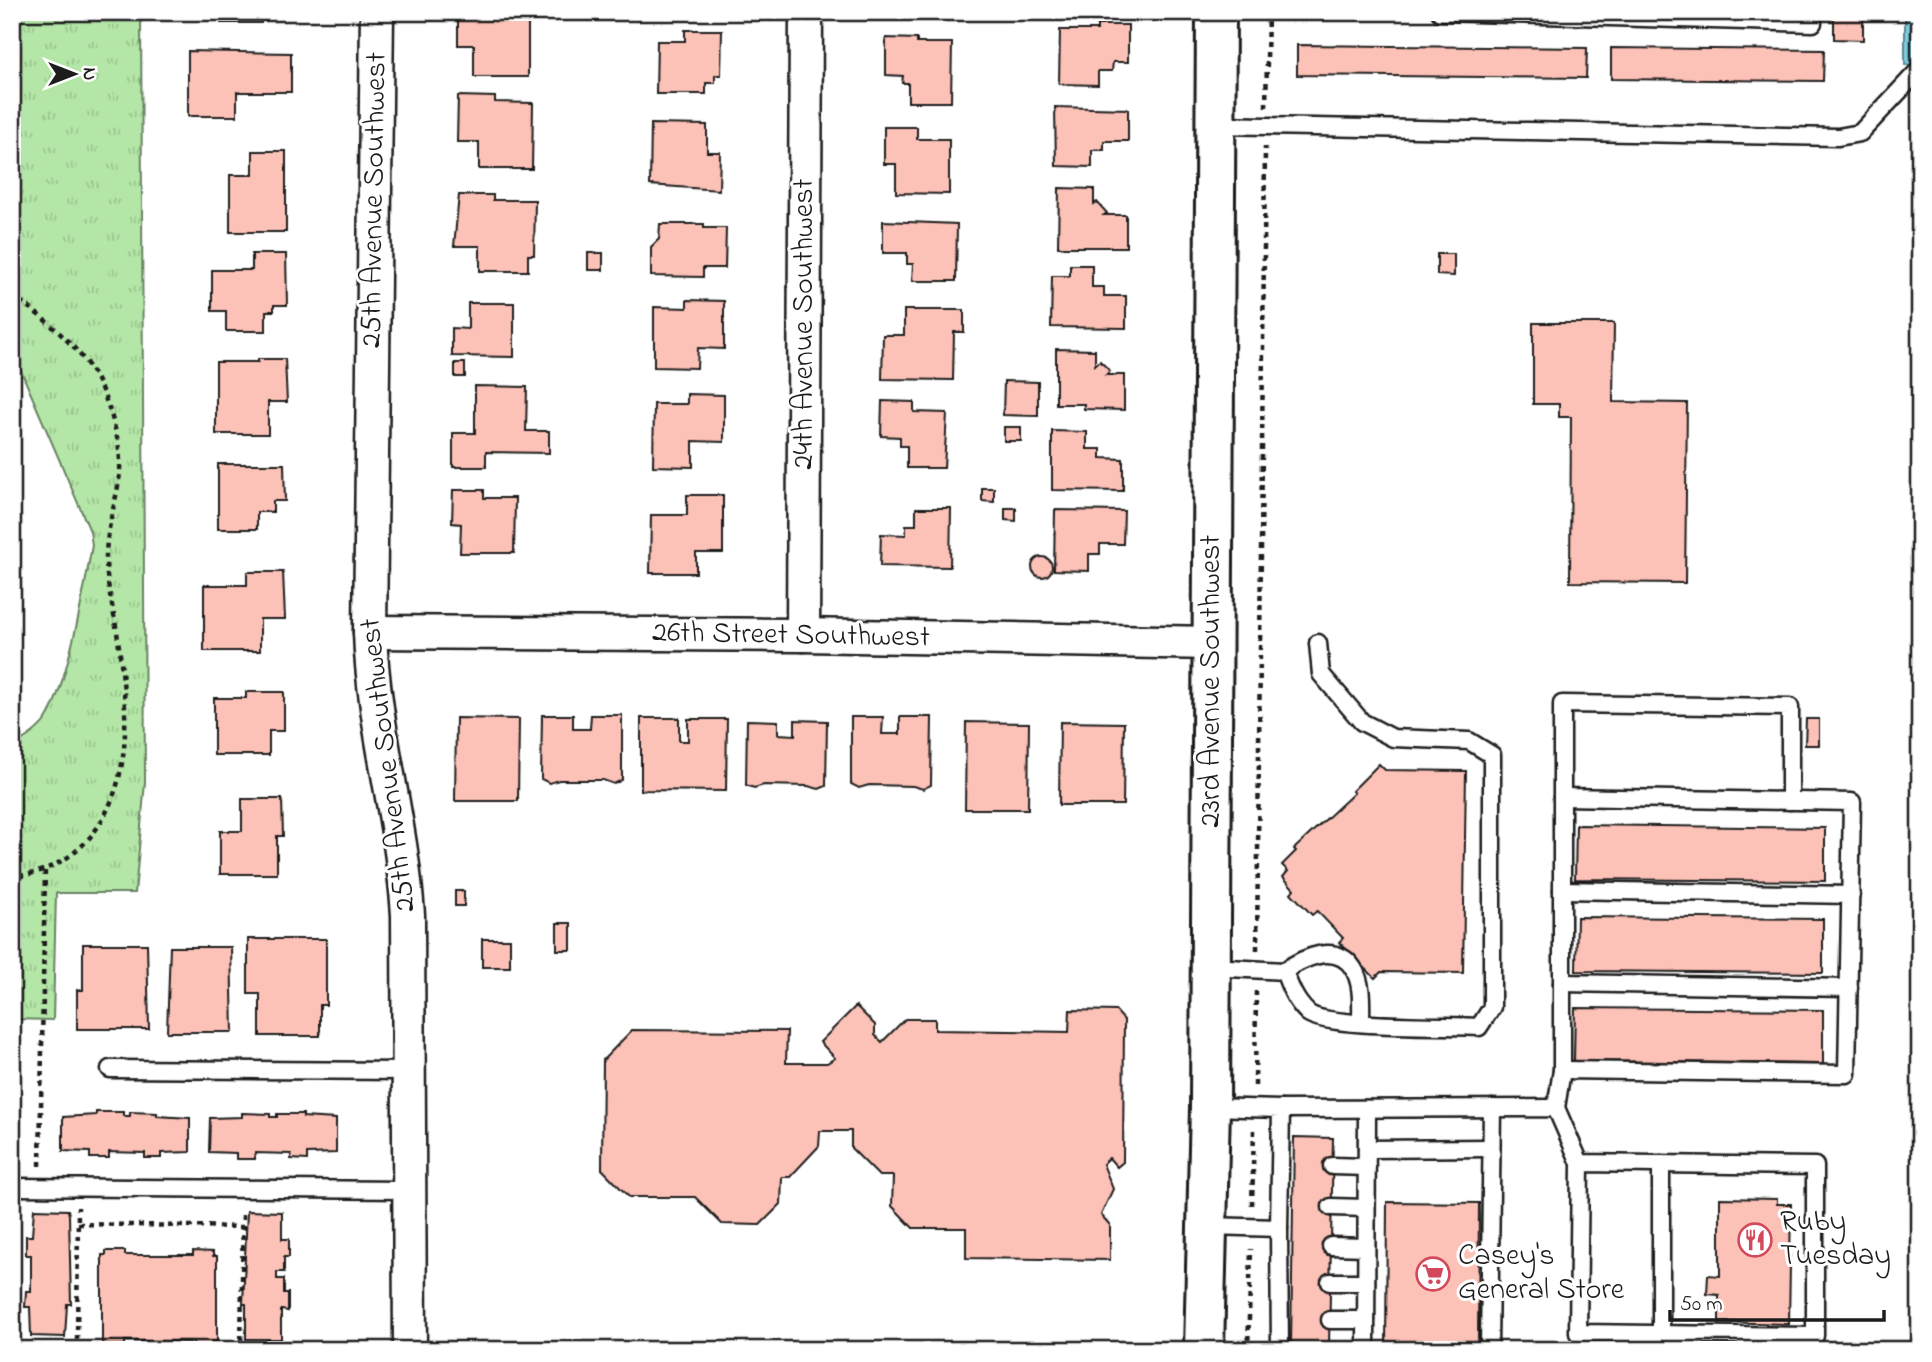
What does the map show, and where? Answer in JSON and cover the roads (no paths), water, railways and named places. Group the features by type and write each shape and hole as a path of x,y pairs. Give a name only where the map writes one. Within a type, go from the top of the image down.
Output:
{"street":[{"name":"25th Avenue Southwest","path":"377,12 370,632 377,704 405,863 408,915 410,1350"},
{"name":"24th Avenue Southwest","path":"803,635 806,12"},
{"name":"23rd Avenue Southwest","path":"1204,1350 1209,1226 1216,12"},
{"name":"26th Street Southwest","path":"370,632 803,635 1212,643"}],"lane":[{"path":"1440,12 1813,23 1813,12"},
{"path":"1215,125 1838,137 1860,133 1920,69"},
{"path":"1284,971 1292,994 1310,1014 1338,1023 1479,1027 1492,1007 1492,755 1469,741 1393,738 1362,722 1321,674 1318,643"},
{"path":"1580,1163 1815,1166 1815,1336 1578,1333 1580,1163 1556,1108 1562,1070 1562,704 1790,707 1790,801"},
{"path":"1562,797 1852,802 1847,1074 1562,1070"},
{"path":"1562,890 1850,895"},
{"path":"1210,967 1284,971 1303,958 1319,954 1338,957 1353,967 1361,992 1361,1022"},
{"path":"1562,983 1849,988"},
{"path":"110,1069 408,1071"},
{"path":"1210,1107 1367,1110 1556,1108"},
{"path":"1489,1350 1492,1108"},
{"path":"1279,1350 1285,1319 1286,1246 1279,1228 1286,1206 1287,1166 1281,1109"},
{"path":"1366,1350 1367,1110"},
{"path":"1367,1149 1491,1148"},
{"path":"1661,1164 1661,1334"},
{"path":"1332,1166 1367,1167"},
{"path":"12,1187 408,1190"},
{"path":"1331,1207 1366,1208"},
{"path":"1209,1226 1279,1228"},
{"path":"1331,1246 1366,1247"},
{"path":"1331,1282 1366,1282"},
{"path":"1330,1320 1366,1320"}],"water":[{"path":"1905,12 1920,12 1920,65 1905,65"}],"place":[{"name":"Ruby Tuesday","path":"1755,1240"},
{"name":"Casey's General Store","path":"1433,1274"}]}
